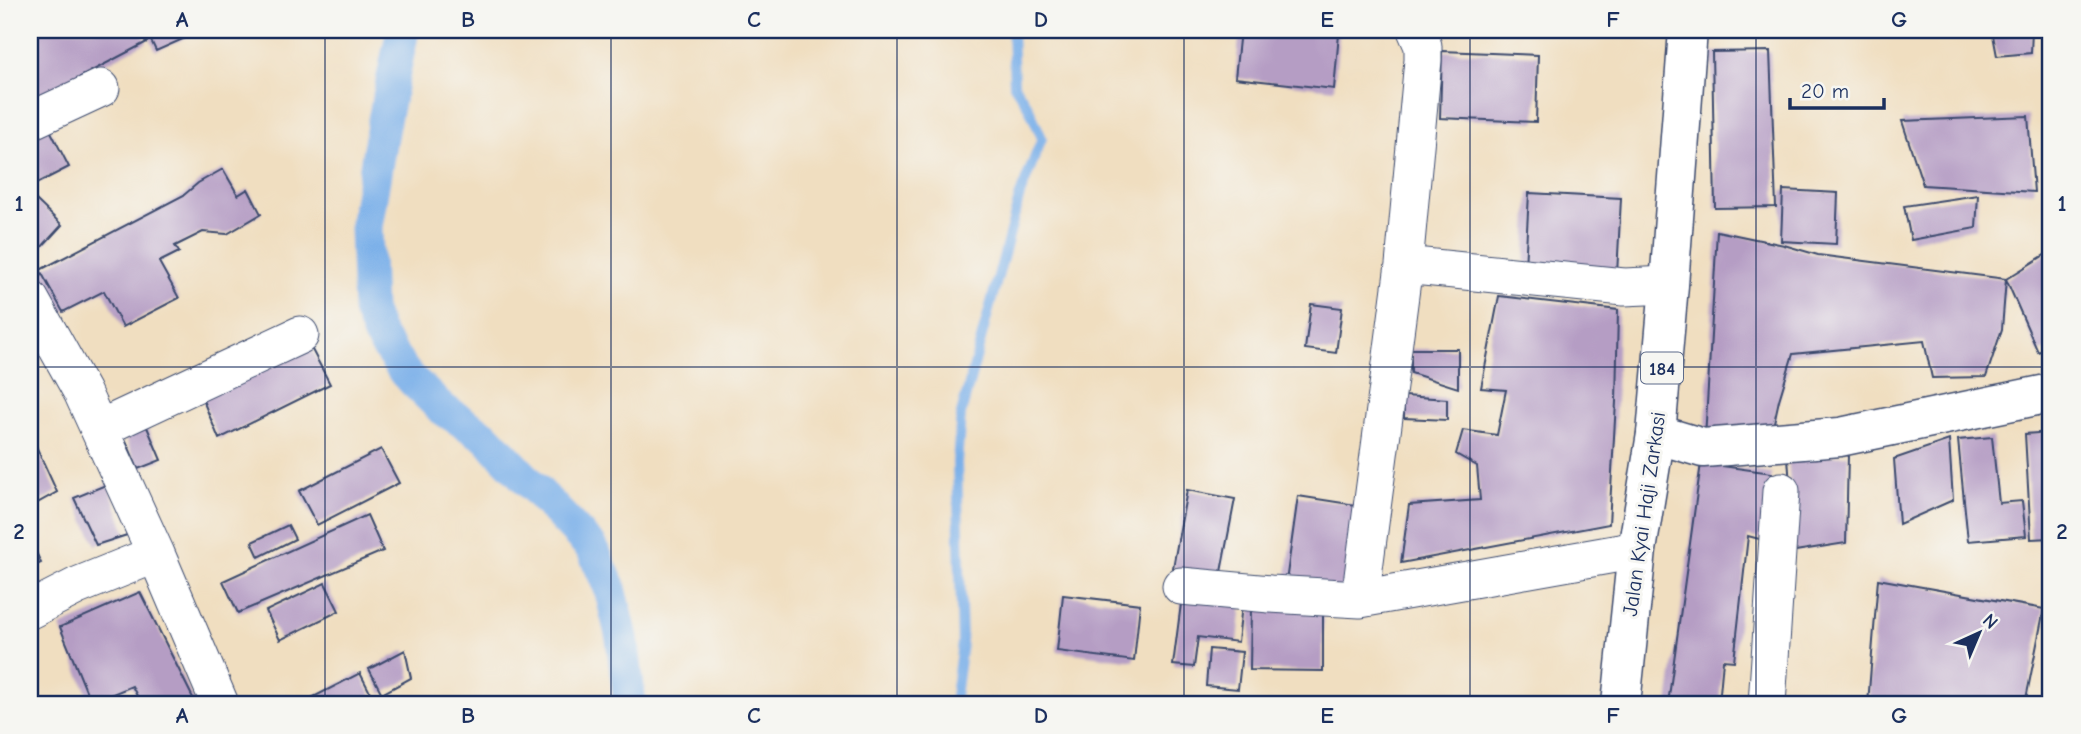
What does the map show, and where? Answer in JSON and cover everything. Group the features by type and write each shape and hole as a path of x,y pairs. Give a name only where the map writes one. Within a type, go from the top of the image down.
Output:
{"main road":[{"name":"Jalan Kyai Haji Zarkasi","path":"1621,704 1637,550 1656,434 1688,30"},
{"path":"1656,434 1703,448 1840,437 2051,393"}],"street":[{"path":"1360,598 1405,265 1423,60 1423,46 1416,30"},
{"path":"30,121 101,88"},
{"path":"1405,265 1624,287 1669,285"},
{"path":"30,299 82,392 156,554 220,704"},
{"path":"99,429 300,335"},
{"path":"1767,704 1781,491"},
{"path":"1181,586 1360,598 1637,550"},
{"path":"30,610 77,586 156,554"}],"building":[{"path":"30,30 140,30 147,42 80,77 82,87 30,108"},
{"path":"146,30 203,30 156,51"},
{"path":"1240,30 1305,30 1339,34 1334,89 1235,78"},
{"path":"1992,30 2032,30 2031,53 1997,56"},
{"path":"1442,51 1538,55 1536,122 1440,118"},
{"path":"1770,51 1776,207 1715,208 1712,52"},
{"path":"2028,116 2034,192 1923,185 1902,121"},
{"path":"47,124 69,167 30,187 30,132"},
{"path":"223,169 238,195 248,189 261,214 227,234 203,232 175,246 179,252 159,262 179,298 123,327 104,291 63,312 40,270 184,195 198,183"},
{"path":"1783,190 1838,193 1836,244 1781,241"},
{"path":"1529,193 1621,198 1617,274 1525,268"},
{"path":"1978,195 1976,228 1911,240 1904,206"},
{"path":"36,200 62,225 39,250 30,241 30,207"},
{"path":"1717,231 1818,255 2006,279 2002,329 1986,377 1932,378 1924,341 1793,354 1771,436 1705,439"},
{"path":"2051,251 2051,347 2038,352 2006,279"},
{"path":"1499,296 1618,310 1609,524 1401,563 1409,505 1480,500 1477,466 1456,454 1463,430 1497,435 1506,390 1481,388"},
{"path":"1311,304 1342,308 1336,353 1305,349"},
{"path":"310,346 330,384 219,439 202,398"},
{"path":"1411,349 1458,349 1458,388 1411,373"},
{"path":"1404,396 1447,399 1447,420 1404,418"},
{"path":"147,427 161,460 138,469 124,436"},
{"path":"2051,432 2051,538 2031,539 2025,434"},
{"path":"30,433 57,492 30,507"},
{"path":"1992,437 1999,503 2022,501 2026,536 1968,541 1958,440"},
{"path":"1949,440 1953,500 1899,524 1894,459"},
{"path":"381,449 399,483 317,525 299,491"},
{"path":"1848,455 1846,543 1795,551 1788,458"},
{"path":"1701,463 1772,473 1763,540 1748,536 1734,661 1723,660 1719,704 1668,704"},
{"path":"108,484 127,535 96,545 74,498"},
{"path":"1187,490 1235,499 1220,577 1173,568"},
{"path":"1298,496 1356,505 1344,590 1286,582"},
{"path":"367,515 383,551 238,613 223,581"},
{"path":"288,525 295,539 259,557 252,542"},
{"path":"30,539 41,563 30,568"},
{"path":"1878,579 2044,609 2025,704 1868,704"},
{"path":"325,583 339,611 280,640 266,611"},
{"path":"140,592 196,704 141,704 132,686 91,703 60,627"},
{"path":"1063,595 1140,604 1134,661 1057,651"},
{"path":"1182,596 1242,604 1238,642 1198,637 1194,667 1173,665"},
{"path":"1251,607 1323,608 1323,671 1250,670"},
{"path":"1209,649 1242,652 1238,689 1206,686"},
{"path":"405,650 411,678 382,694 369,669"},
{"path":"360,673 376,704 300,704"}],"waterway":[{"path":"403,30 383,125 366,227 369,310 379,335 405,373 441,408 486,437 592,548 610,588 622,638 630,704"},
{"path":"954,704 962,643 957,462 961,414 1020,195 1042,138 1028,106 1014,85 1012,30"}]}
